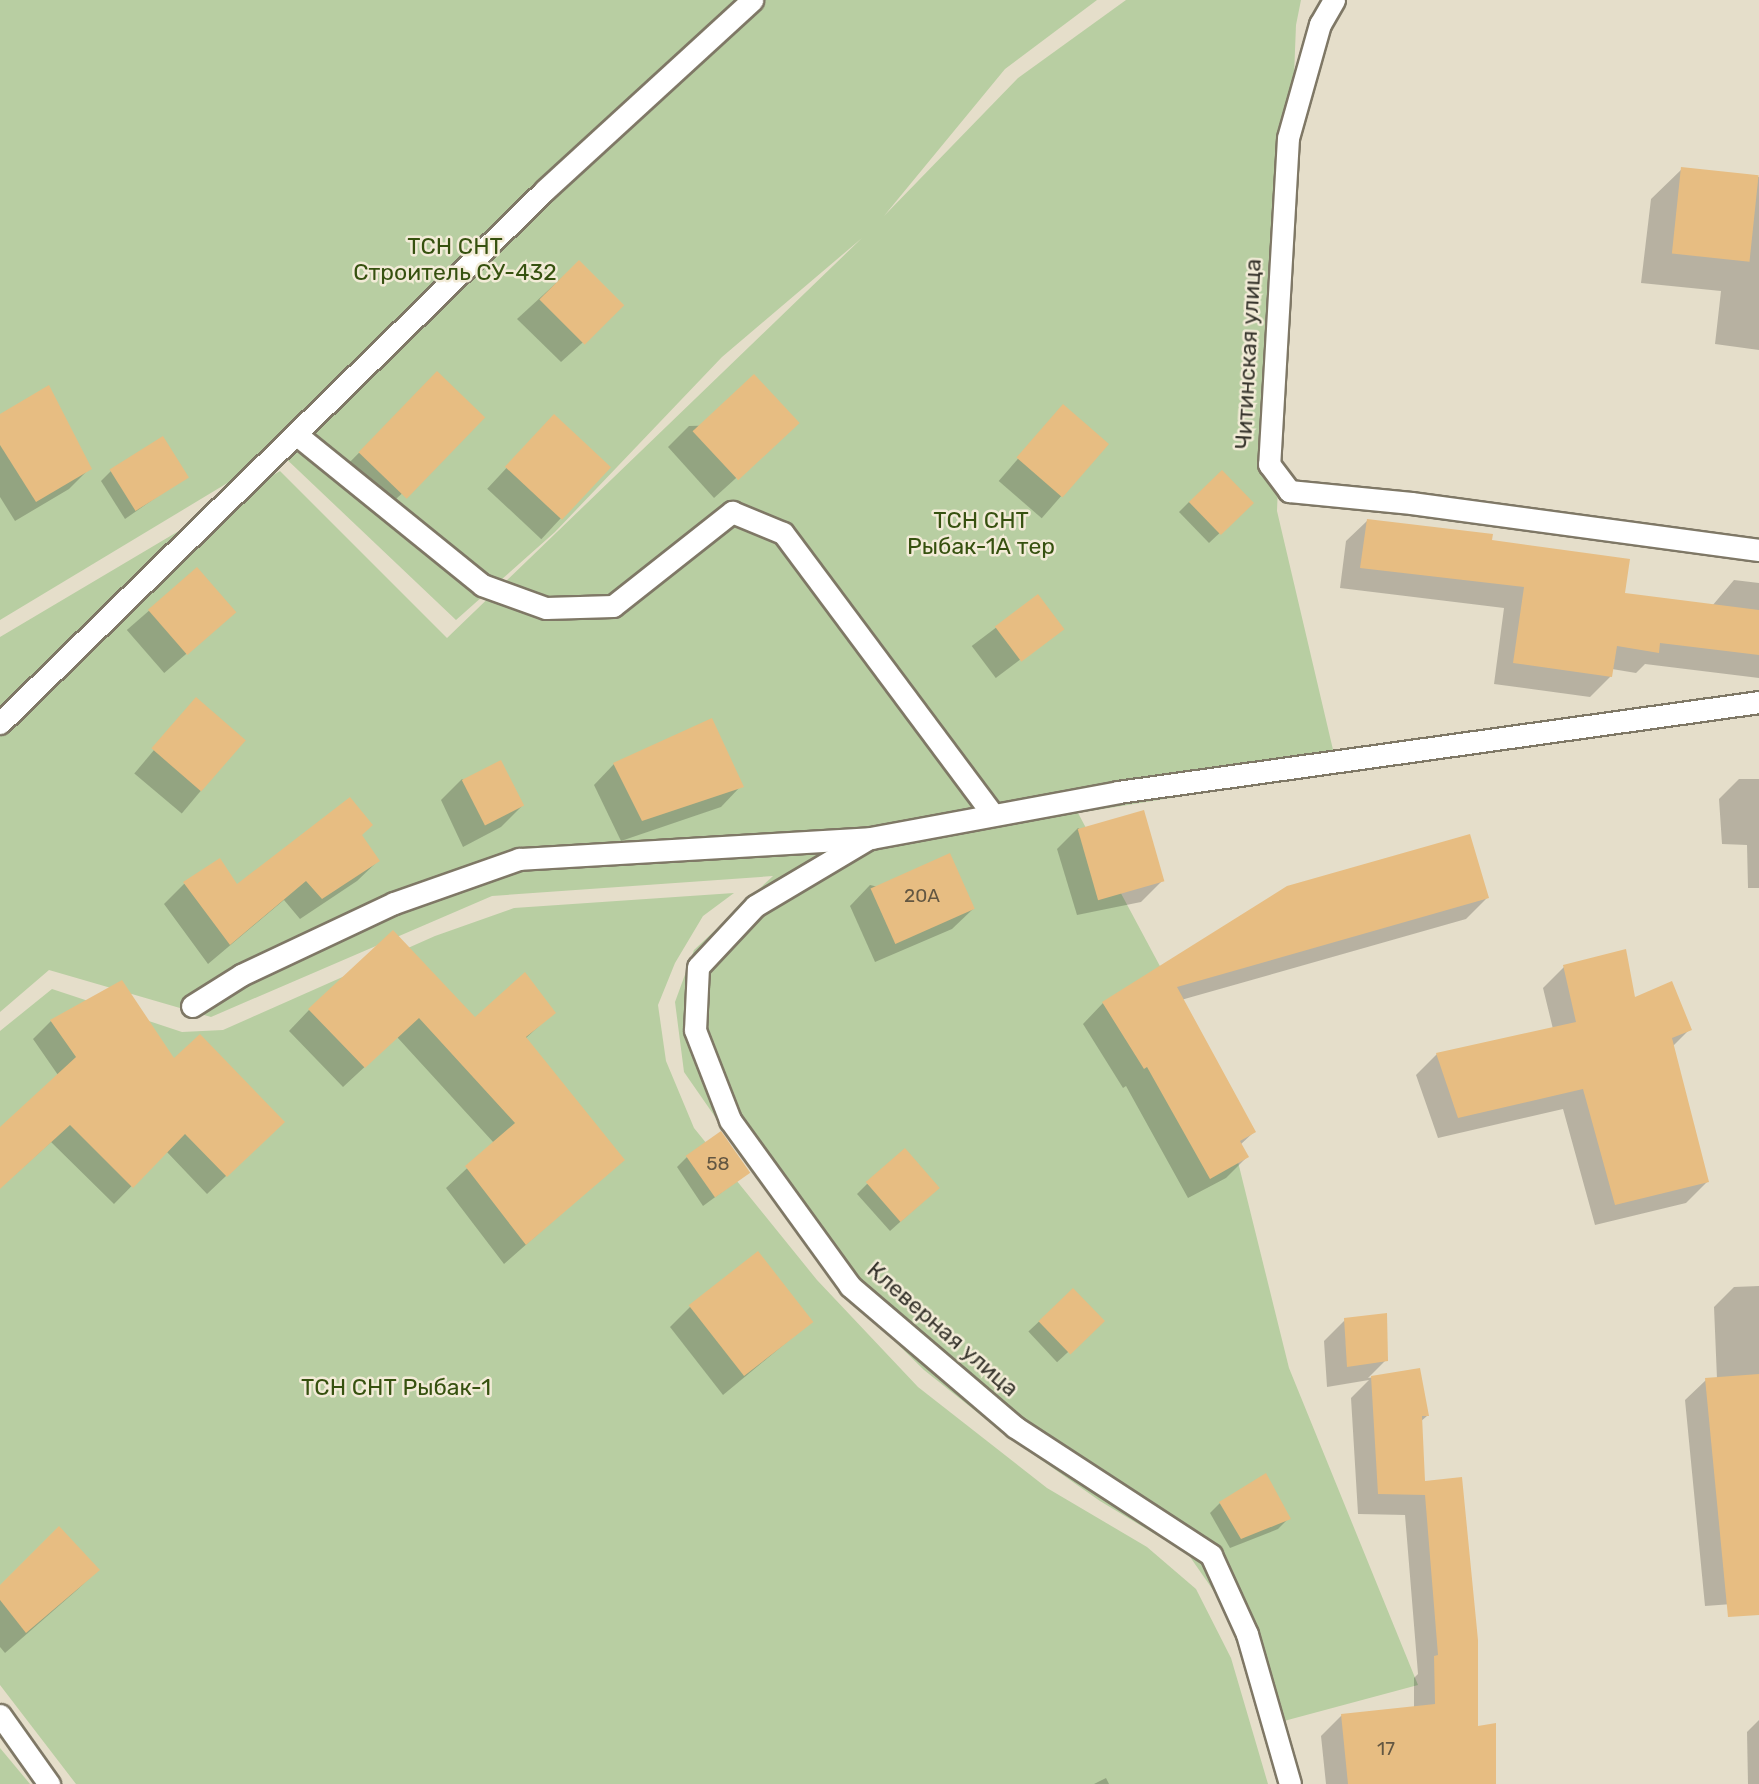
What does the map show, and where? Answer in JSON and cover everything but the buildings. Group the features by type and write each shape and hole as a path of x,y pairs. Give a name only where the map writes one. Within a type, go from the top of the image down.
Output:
{"lane":[{"path":"0,723 545,190 752,0"},
{"name":"Читинская улица","path":"1334,0 1320,24 1288,138 1269,464 1289,491 1411,503 1759,550"},
{"path":"297,435 482,585 546,608 613,606 732,512 783,533 992,813"},
{"path":"192,1006 241,975 394,903 520,859 871,838 992,813 1759,702"},
{"name":"Клеверная улица","path":"871,838 755,906 698,967 695,1030 730,1120 850,1286 1015,1427 1211,1555 1247,1634 1290,1784"},
{"path":"0,1715 50,1784"}],"green space":[{"name":"ТСН СНТ Рыбак-1А тер","path":"0,0 1097,0 1005,69 884,216 1018,78 1126,0 1301,0 1296,25 1277,511 1338,771 1078,813 1215,1069 1289,1368 1418,1685 1284,1721 1220,1600 1188,1554 1100,1501 1007,1436 924,1370 876,1323 784,1216 684,1072 675,1002 694,950 773,876 492,896 211,1017 49,970 0,1012 0,637 280,471 447,638 862,238 722,357 555,532 456,620 279,452 0,620"},
{"name":"ТСН СНТ Рыбак-1","path":"734,893 703,916 675,963 658,1005 666,1061 694,1128 817,1280 918,1387 1047,1488 1147,1547 1196,1589 1231,1658 1268,1784 76,1784 0,1685 0,1031 52,989 182,1032 223,1030 435,936 514,908"},
{"path":"0,1748 30,1784 0,1784"}],"park label":[{"name":"ТСН СНТ Строитель СУ-432","path":"455,259"}]}
